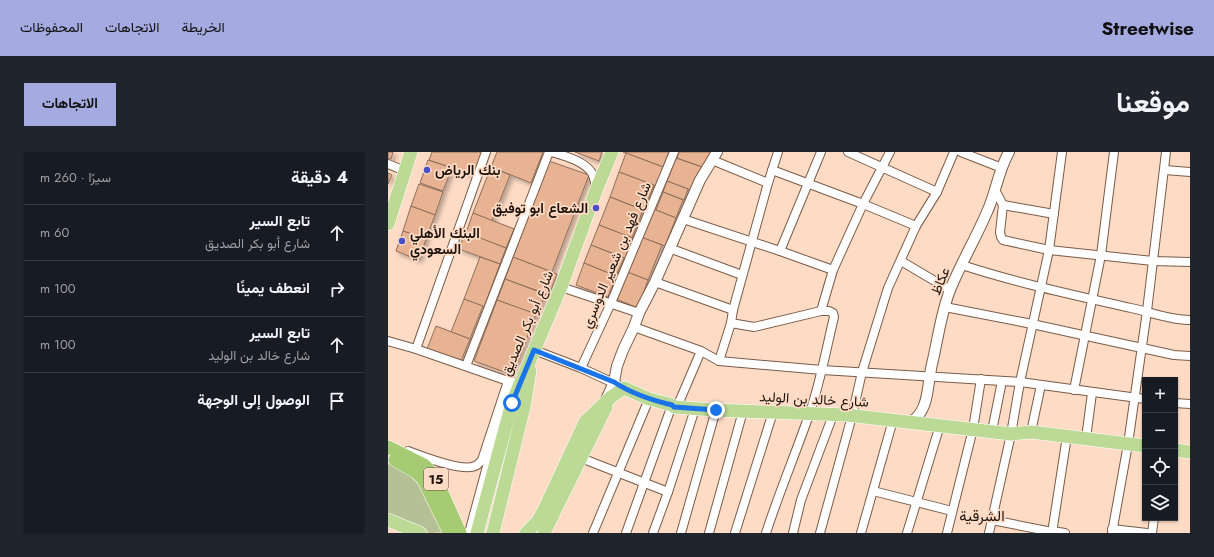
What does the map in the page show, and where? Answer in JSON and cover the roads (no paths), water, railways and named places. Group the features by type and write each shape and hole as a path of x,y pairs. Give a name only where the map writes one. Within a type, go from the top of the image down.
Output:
{"highway":[{"name":"15","path":"388,447 424,465 432,473 460,533"},
{"path":"388,457 403,463 423,479 448,530 448,533"}],"main road":[{"path":"388,223 411,152"},
{"name":"شارع أبو بكر الصديق","path":"477,533 512,403 560,287 612,152"},
{"path":"493,533 524,407 534,350"},
{"path":"526,533 537,522 585,422 608,399 619,385"},
{"name":"شارع خالد بن الوليد","path":"619,385 649,399 675,406 695,409 852,416 1011,434 1031,432 1142,446"},
{"path":"544,533 608,399"},
{"path":"1178,450 1190,452"},
{"path":"388,520 420,533"}],"street":[{"path":"416,349 486,152"},
{"path":"466,366 549,152"},
{"path":"552,152 566,154 586,166 592,173 597,188"},
{"name":"شارع فهد بن شعير الدوسري","path":"581,368 611,303 674,152"},
{"path":"719,361 731,323 742,275 778,152"},
{"path":"780,252 821,152"},
{"path":"848,152 937,192"},
{"path":"820,311 833,270 863,204 890,152"},
{"path":"820,533 852,416 862,372 888,288 916,226 937,192 954,152"},
{"path":"961,152 1002,168"},
{"name":"عكاظ","path":"911,422 920,415 923,410 950,290 987,212 1009,152"},
{"path":"989,533 1011,434 1032,324 1049,250 1062,152"},
{"path":"1074,390 1101,255 1114,152"},
{"path":"1147,533 1112,531 1128,444 1142,348 1166,152"},
{"path":"534,350 581,368 619,385 619,360 700,180 715,156 768,183"},
{"path":"388,164 405,171"},
{"path":"772,170 863,204 916,226"},
{"path":"1165,170 1190,172"},
{"path":"995,190 1003,205 1000,232 1003,240 1049,250 1153,261 1190,262"},
{"path":"1003,205 1054,214"},
{"path":"683,219 833,270"},
{"path":"669,248 742,275"},
{"path":"901,261 950,290"},
{"path":"962,265 1001,278 1147,311 1180,320 1190,320"},
{"path":"655,282 733,310"},
{"path":"560,287 639,313"},
{"path":"945,307 1085,335 1174,355 1190,356"},
{"path":"731,323 754,327 820,311 829,311 833,313 834,317 810,414 778,496 766,533"},
{"path":"634,327 701,351 719,361 929,378 981,379 1020,382 1142,399"},
{"path":"388,341 466,366 514,384 500,422 470,533"},
{"path":"626,533 644,483 675,406 701,351"},
{"path":"947,533 973,429 981,379"},
{"path":"388,447 405,450 459,467 471,468 476,466 482,460 508,381"},
{"path":"992,431 1002,381"},
{"path":"1031,432 1041,385"},
{"path":"1086,438 1092,393"},
{"path":"593,533 649,399"},
{"path":"1178,403 1190,404"},
{"path":"653,533 695,409"},
{"path":"681,533 716,410"},
{"path":"708,533 743,412"},
{"path":"735,533 773,412"},
{"path":"793,533 801,500 833,415"},
{"path":"861,533 893,420"},
{"path":"907,533 940,425"},
{"path":"1052,532 1067,436"},
{"path":"581,458 668,492"},
{"path":"873,491 952,511"},
{"path":"992,520 1052,532 1065,533"},
{"path":"1152,533 1154,521"}],"place":[{"name":"بنك الرياض","path":"427,170"},
{"name":"الشعاع ابو توفيق","path":"596,208"},
{"name":"البنك الأهلي السعودي","path":"402,241"}],"district":[{"name":"الشرقية","path":"982,516"}]}
